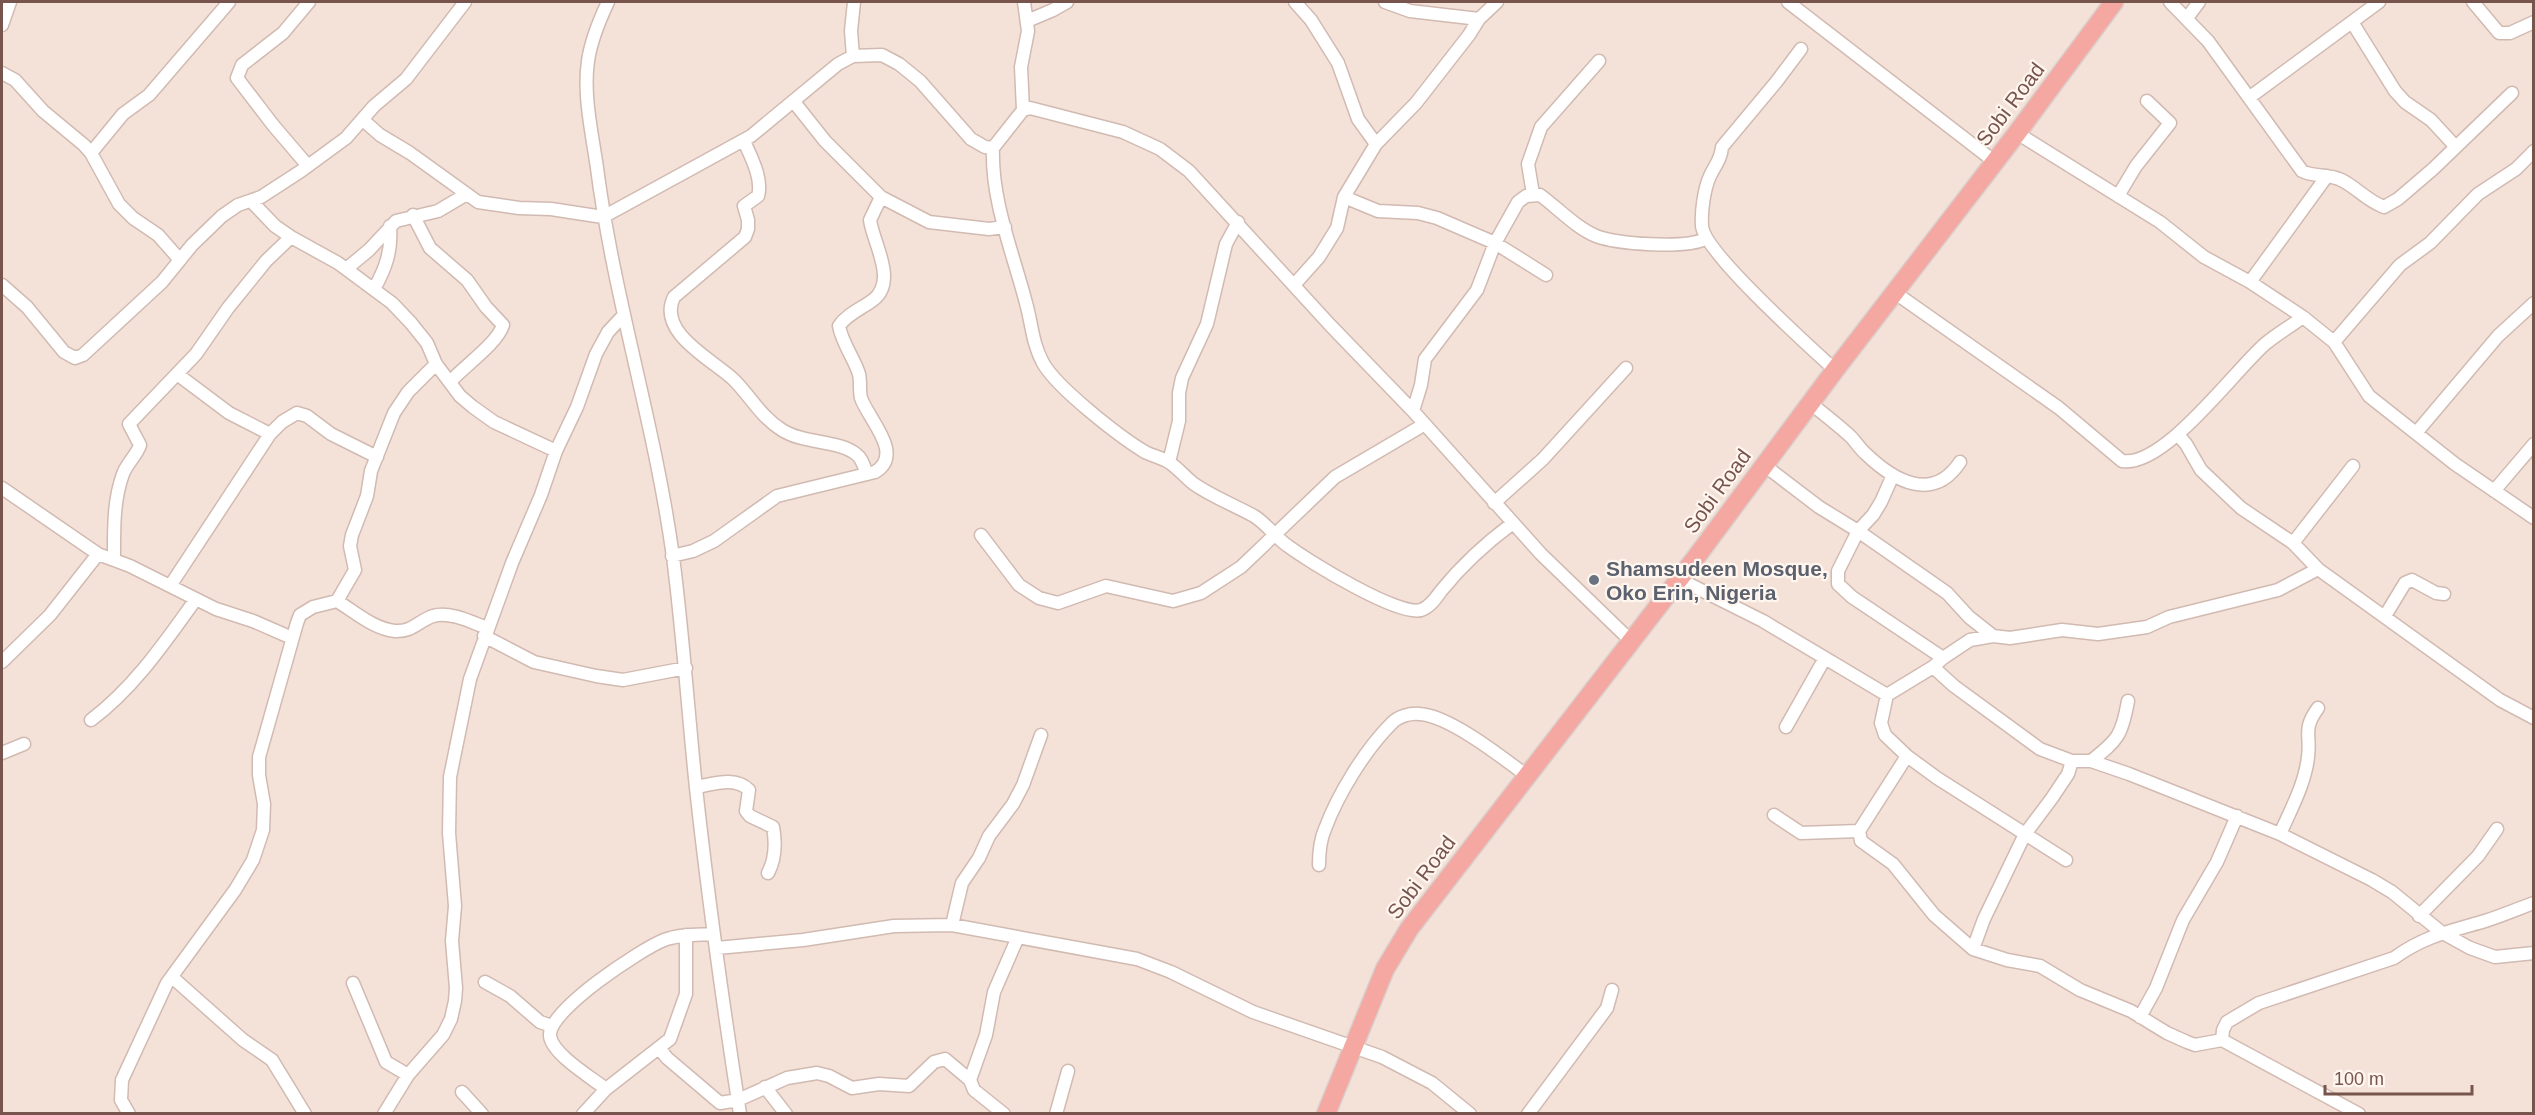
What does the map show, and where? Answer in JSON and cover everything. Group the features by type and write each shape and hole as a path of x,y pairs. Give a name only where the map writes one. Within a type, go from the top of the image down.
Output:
{"highway":[{"name":"Sobi Road","path":"1326,1113 1395,949 1679,579 2114,2"}],"street":[{"path":"2,25 10,2"},
{"path":"91,153 123,114 149,95 229,2"},
{"path":"308,166 237,78 242,65 283,33 309,2"},
{"path":"2,285 27,308 64,352 75,358 83,355 162,282 222,216 238,205 252,202 346,138 406,79 465,2"},
{"path":"608,2 593,36 588,62 587,94 603,217 623,316 649,423 672,556 686,668 696,787 714,934 740,1113"},
{"path":"853,56 851,31 854,2"},
{"path":"1023,110 1021,67 1028,31 1024,2"},
{"path":"1027,21 1067,2"},
{"path":"1295,2 1311,20 1338,63 1358,118 1376,144"},
{"path":"1385,2 1410,11 1479,19"},
{"path":"1294,285 1319,257 1337,228 1344,197 1376,144 1416,103 1479,19 1497,2"},
{"path":"1788,2 1995,162"},
{"path":"2170,2 2208,40 2302,171 2343,180 2368,200 2384,207 2398,199 2512,93"},
{"path":"2187,18 2199,2"},
{"path":"2250,97 2379,2"},
{"path":"2473,2 2499,33 2510,33 2534,21"},
{"path":"2352,22 2395,91 2405,102 2431,120 2455,146"},
{"path":"1801,49 1722,147 1721,158 1709,178 1702,226 1705,239 1781,321 1835,370"},
{"path":"363,120 380,135 410,153 465,195 478,202 603,217 744,141 794,102 821,76 853,56 882,55 899,64 920,81 971,139 985,147 993,148"},
{"path":"1533,194 1528,164 1541,127 1599,61"},
{"path":"2,74 15,80 43,111 91,153 119,204 158,235 180,260"},
{"path":"2118,196 2136,166 2170,123 2147,100"},
{"path":"794,102 825,141 881,197 929,222 989,229 1005,227"},
{"path":"1513,523 1483,546 1428,606 1419,611 1402,607 1352,586 1286,545 1255,517 1235,508 1194,483 1169,462 1145,452 1097,417 1055,379 1044,365 1032,341 1027,305 1005,227 992,166 993,148 1023,110 1030,108 1123,132 1160,149 1190,171 1425,424 1541,554 1631,641"},
{"path":"2017,133 2160,222 2204,257 2250,282 2303,317 2334,342 2368,396 2455,464 2534,518"},
{"path":"744,141 753,161 760,188 758,196 744,206 748,220 747,233 738,244 674,297 672,304 676,324 689,345 728,374 768,420 799,439 850,450 862,460 867,474"},
{"path":"2334,342 2400,265 2430,243 2478,194 2516,169 2534,151"},
{"path":"2250,282 2327,176"},
{"path":"346,269 369,250 396,221 413,215 438,211 465,195"},
{"path":"1413,411 1421,385 1425,359 1477,290 1495,243 1518,202 1526,196 1540,195 1572,221 1596,236 1656,245 1691,243 1705,239"},
{"path":"672,556 693,551 714,541 777,496 875,472 885,464 887,457 884,438 861,399 860,376 839,326 854,312 874,299 882,284 881,262 870,219 881,197"},
{"path":"1344,197 1378,211 1418,213 1437,218 1495,243 1546,275"},
{"path":"252,202 275,226 291,237 322,252 392,303 427,343 436,364 460,396 494,422 556,451"},
{"path":"413,215 430,248 467,280 486,307 503,325 500,332 450,382"},
{"path":"1169,462 1179,421 1179,393 1182,378 1207,324 1226,244 1238,222"},
{"path":"374,290 391,248 390,226"},
{"path":"114,560 116,501 119,486 124,470 140,445 129,424 177,374 256,274 291,237"},
{"path":"1894,292 1942,327 1995,360 2059,408 2122,461 2132,463 2179,436 2265,344 2303,317"},
{"path":"2416,433 2498,336 2534,303"},
{"path":"384,1113 408,1075 443,1035 450,1019 456,994 452,940 455,906 449,833 450,777 470,679 556,451 577,407 596,354 609,332 623,316"},
{"path":"129,1113 121,1100 122,1080 172,976 235,890 253,860 263,830 264,804 259,775 259,757 300,615 306,610 337,601 355,570 350,546 352,535 367,496 377,457 401,400 436,364"},
{"path":"1494,503 1543,459 1626,368"},
{"path":"177,374 229,412 270,434"},
{"path":"1810,403 1851,437 1866,454 1893,475 1907,482 1929,486 1938,484 1947,478 1960,462"},
{"path":"170,586 270,434 282,422 297,413 307,416 331,434 377,457"},
{"path":"981,535 1019,585 1039,598 1058,603 1106,586 1173,601 1201,592 1241,567 1335,477 1425,424"},
{"path":"2179,436 2201,470 2241,508 2293,543 2318,569 2499,700 2534,718"},
{"path":"2494,491 2534,444"},
{"path":"1764,465 1819,507 1858,531 1947,593 1969,617 1993,636"},
{"path":"2293,543 2353,466"},
{"path":"1893,475 1874,515 1858,531 1838,571 1838,584 1852,597 1943,658"},
{"path":"2,488 98,554 196,599 292,638"},
{"path":"2,662 50,615 98,554"},
{"path":"2066,860 1907,756 1885,735 1881,723 1887,695 1933,667 1970,640 1993,636 2010,638 2062,630 2098,634 2147,627 2169,617 2278,590 2318,569"},
{"path":"1679,579 1763,621 1887,695"},
{"path":"2385,616 2405,583 2412,580 2436,593 2444,594"},
{"path":"91,720 137,677 196,599"},
{"path":"337,601 371,623 393,631 408,630 429,618 442,615 486,632 534,662 596,676 623,680 686,668"},
{"path":"1786,727 1825,658"},
{"path":"1933,667 1954,686 2040,749 2072,761 2091,761 2280,834 2372,880 2392,892 2441,932 2470,948 2495,957 2534,953"},
{"path":"2091,761 2103,752 2122,730 2128,701"},
{"path":"2280,834 2299,790 2308,757 2307,728 2318,708"},
{"path":"1318,865 1324,831 1349,780 1392,722 1406,714 1432,716 1463,732 1527,776"},
{"path":"952,926 963,883 979,858 989,836 1013,804 1023,785 1041,735"},
{"path":"2,753 24,744"},
{"path":"1907,756 1859,831 1861,841 1893,864 1934,915 1973,949 2007,960 2040,966 2080,990 2114,1003 2167,1033 2195,1045 2222,1040 2359,1113"},
{"path":"1973,949 1984,919 2025,834 2058,790 2068,774 2072,761"},
{"path":"696,787 727,782 740,784 749,790 746,811 750,816 773,827 775,860 768,873"},
{"path":"1774,815 1801,833 1859,831"},
{"path":"2140,1017 2156,988 2183,920 2217,862 2237,816"},
{"path":"2419,916 2478,856 2497,829"},
{"path":"2222,1040 2223,1030 2227,1023 2250,1007 2394,958 2411,946 2441,932 2487,920 2534,903"},
{"path":"717,948 803,940 894,926 952,926 1137,959 1172,972 1253,1012 1382,1057 1413,1071 1470,1113"},
{"path":"606,1089 561,1054 552,1044 550,1032 552,1026 584,993 620,965 665,940 686,935 714,934"},
{"path":"583,1113 606,1089 670,1039 686,994 686,935"},
{"path":"970,1080 986,1035 994,992 1018,937"},
{"path":"172,976 243,1040 272,1060 305,1113"},
{"path":"485,981 510,996 540,1022 552,1026"},
{"path":"353,983 386,1062 408,1075"},
{"path":"1528,1113 1607,1008 1612,990"},
{"path":"659,1048 667,1058 718,1102 738,1100 787,1078 817,1073 829,1076 852,1088 879,1084 909,1086 934,1062 945,1059 970,1080 974,1090 1004,1113"},
{"path":"1056,1113 1068,1071"},
{"path":"765,1087 786,1113"},
{"path":"462,1092 482,1113"}],"shaded area":[{"path":"2,2 2533,2 2533,1113 2,1113"}],"place":[{"name":"Shamsudeen Mosque, Oko Erin, Nigeria","path":"1594,580"}]}
